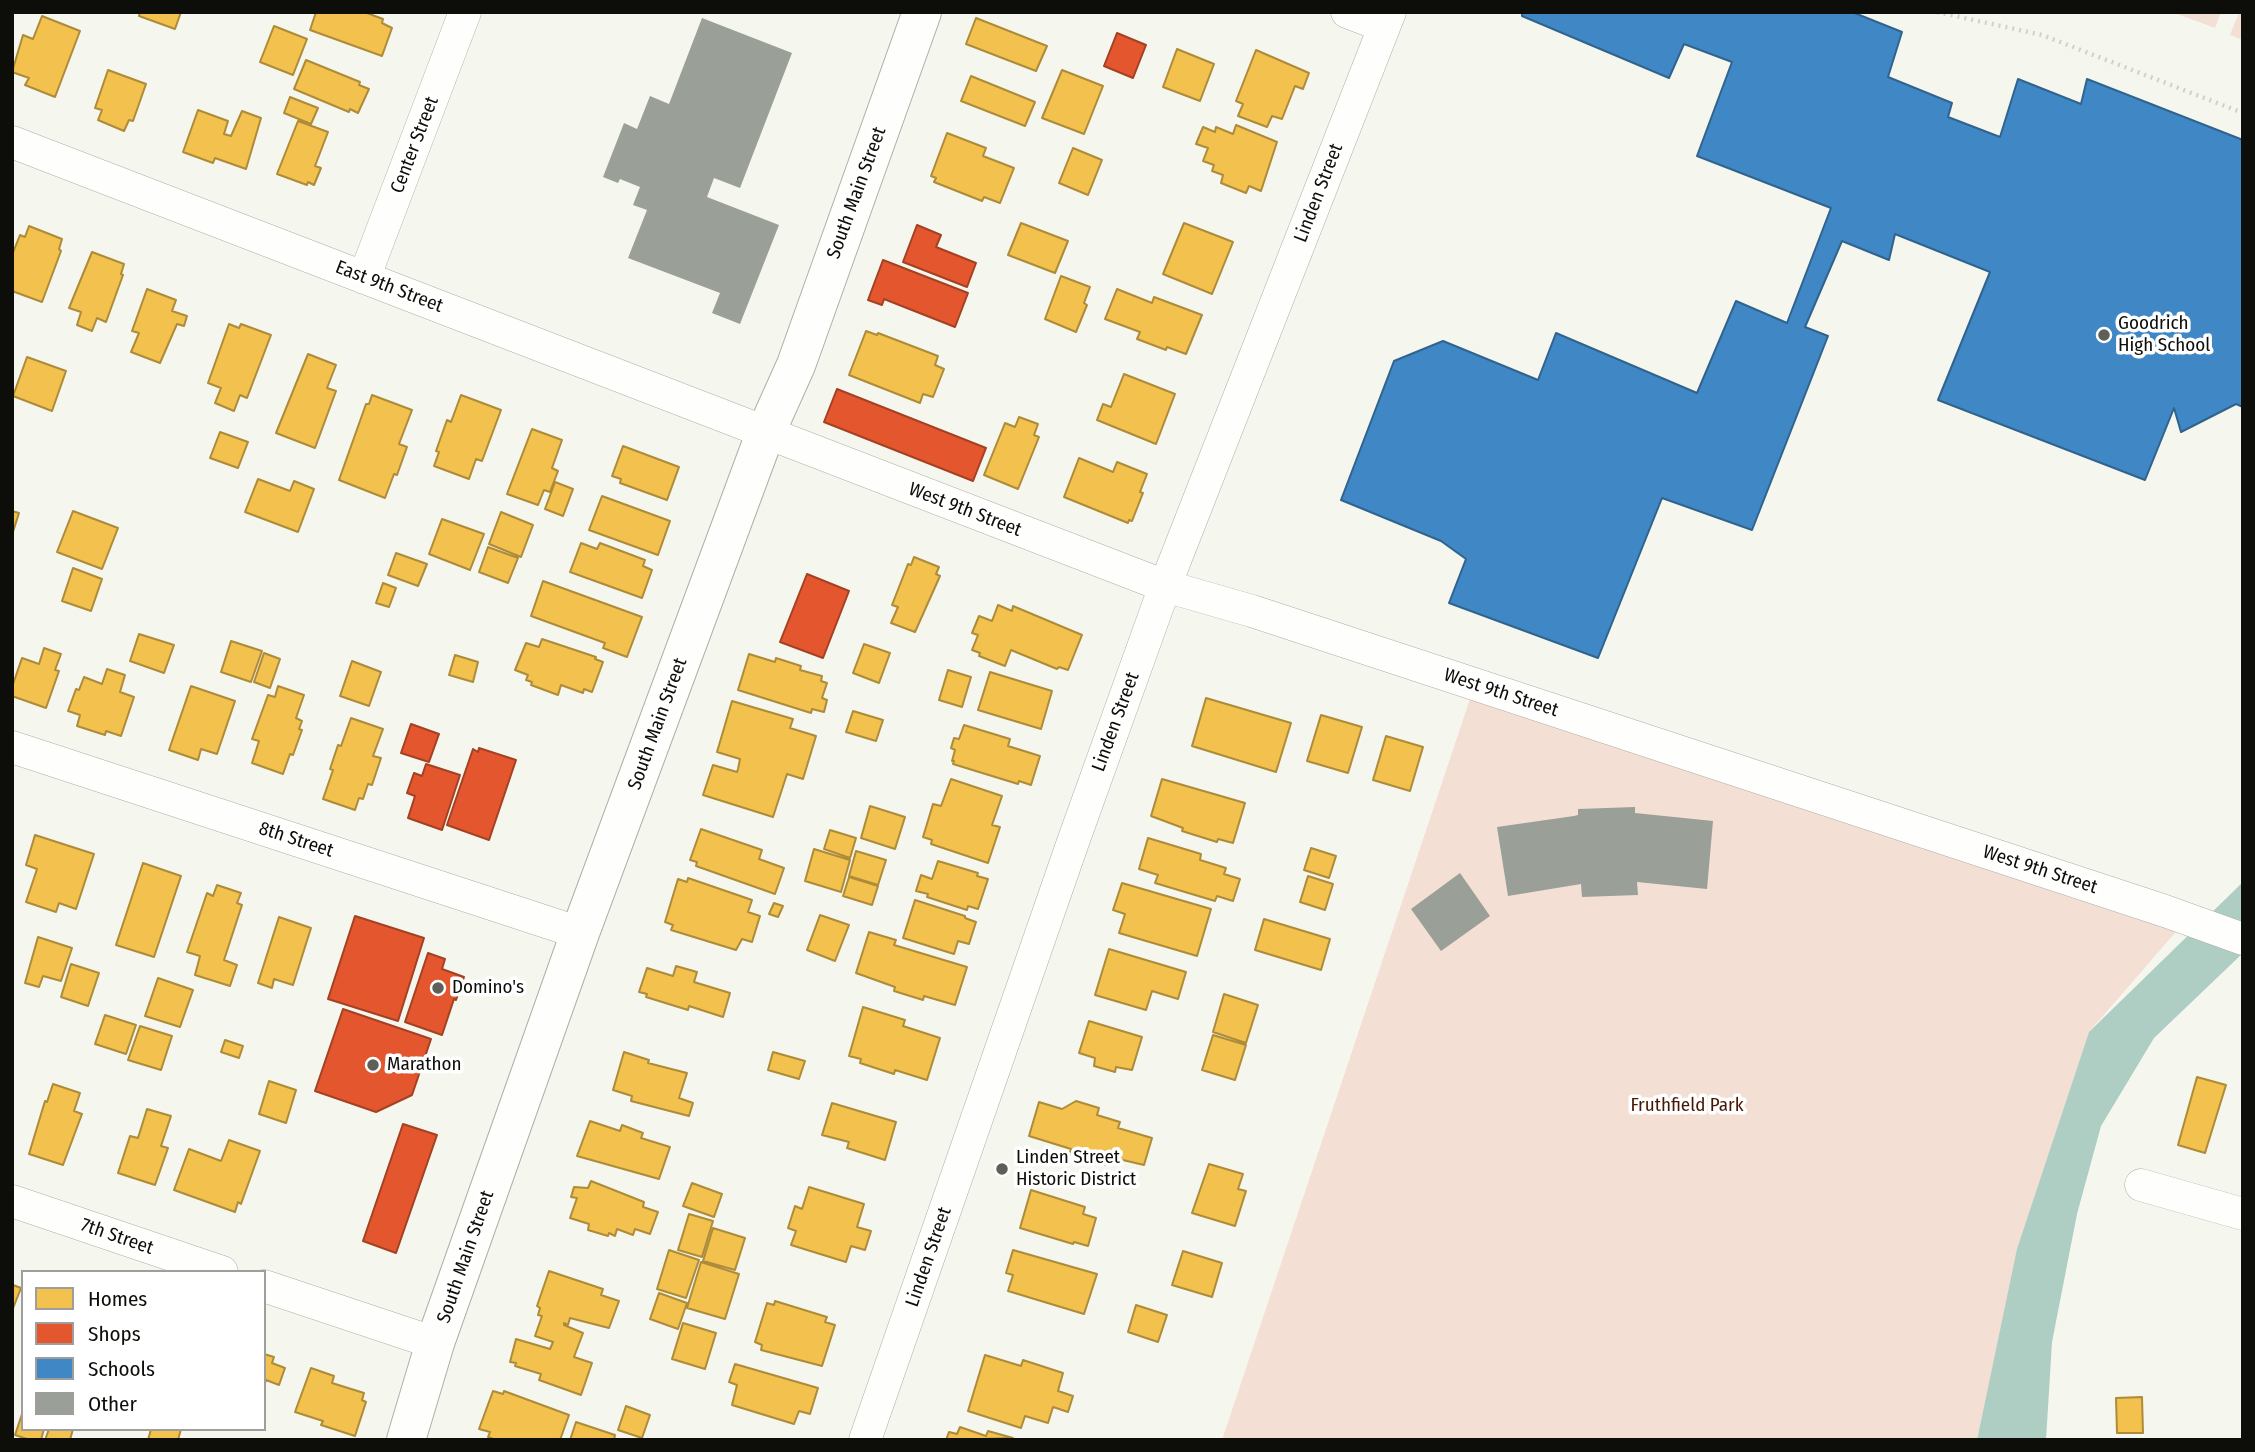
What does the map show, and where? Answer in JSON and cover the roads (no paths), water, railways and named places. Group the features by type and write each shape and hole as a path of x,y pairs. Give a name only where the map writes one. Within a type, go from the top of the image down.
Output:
{"main road":[{"name":"South Main Street","path":"406,1440 435,1343 580,933 765,434 796,365 922,12"}],"street":[{"name":"Center Street","path":"365,278 465,12"},
{"path":"1347,12 1387,19"},
{"name":"Linden Street","path":"865,1440 1165,586 1387,19"},
{"name":"East 9th Street","path":"12,142 765,434"},
{"name":"West 9th Street","path":"765,434 1165,586 1265,616 2165,911 2243,939"},
{"name":"8th Street","path":"12,747 580,933"},
{"path":"2141,1185 2243,1214"},
{"name":"7th Street","path":"12,1201 216,1270"},
{"path":"266,1287 435,1343"}],"water":[{"path":"2243,882 2243,953 2154,1038 2101,1126 2077,1214 2052,1342 2046,1440 1977,1440 2017,1249 2089,1032"}],"place":[{"name":"Goodrich High School","path":"2104,335"},
{"name":"Domino's","path":"438,988"},
{"name":"Marathon","path":"373,1065"},
{"name":"Linden Street Historic District","path":"1002,1169"}],"park label":[{"name":"Fruthfield Park","path":"1687,1106"}]}
